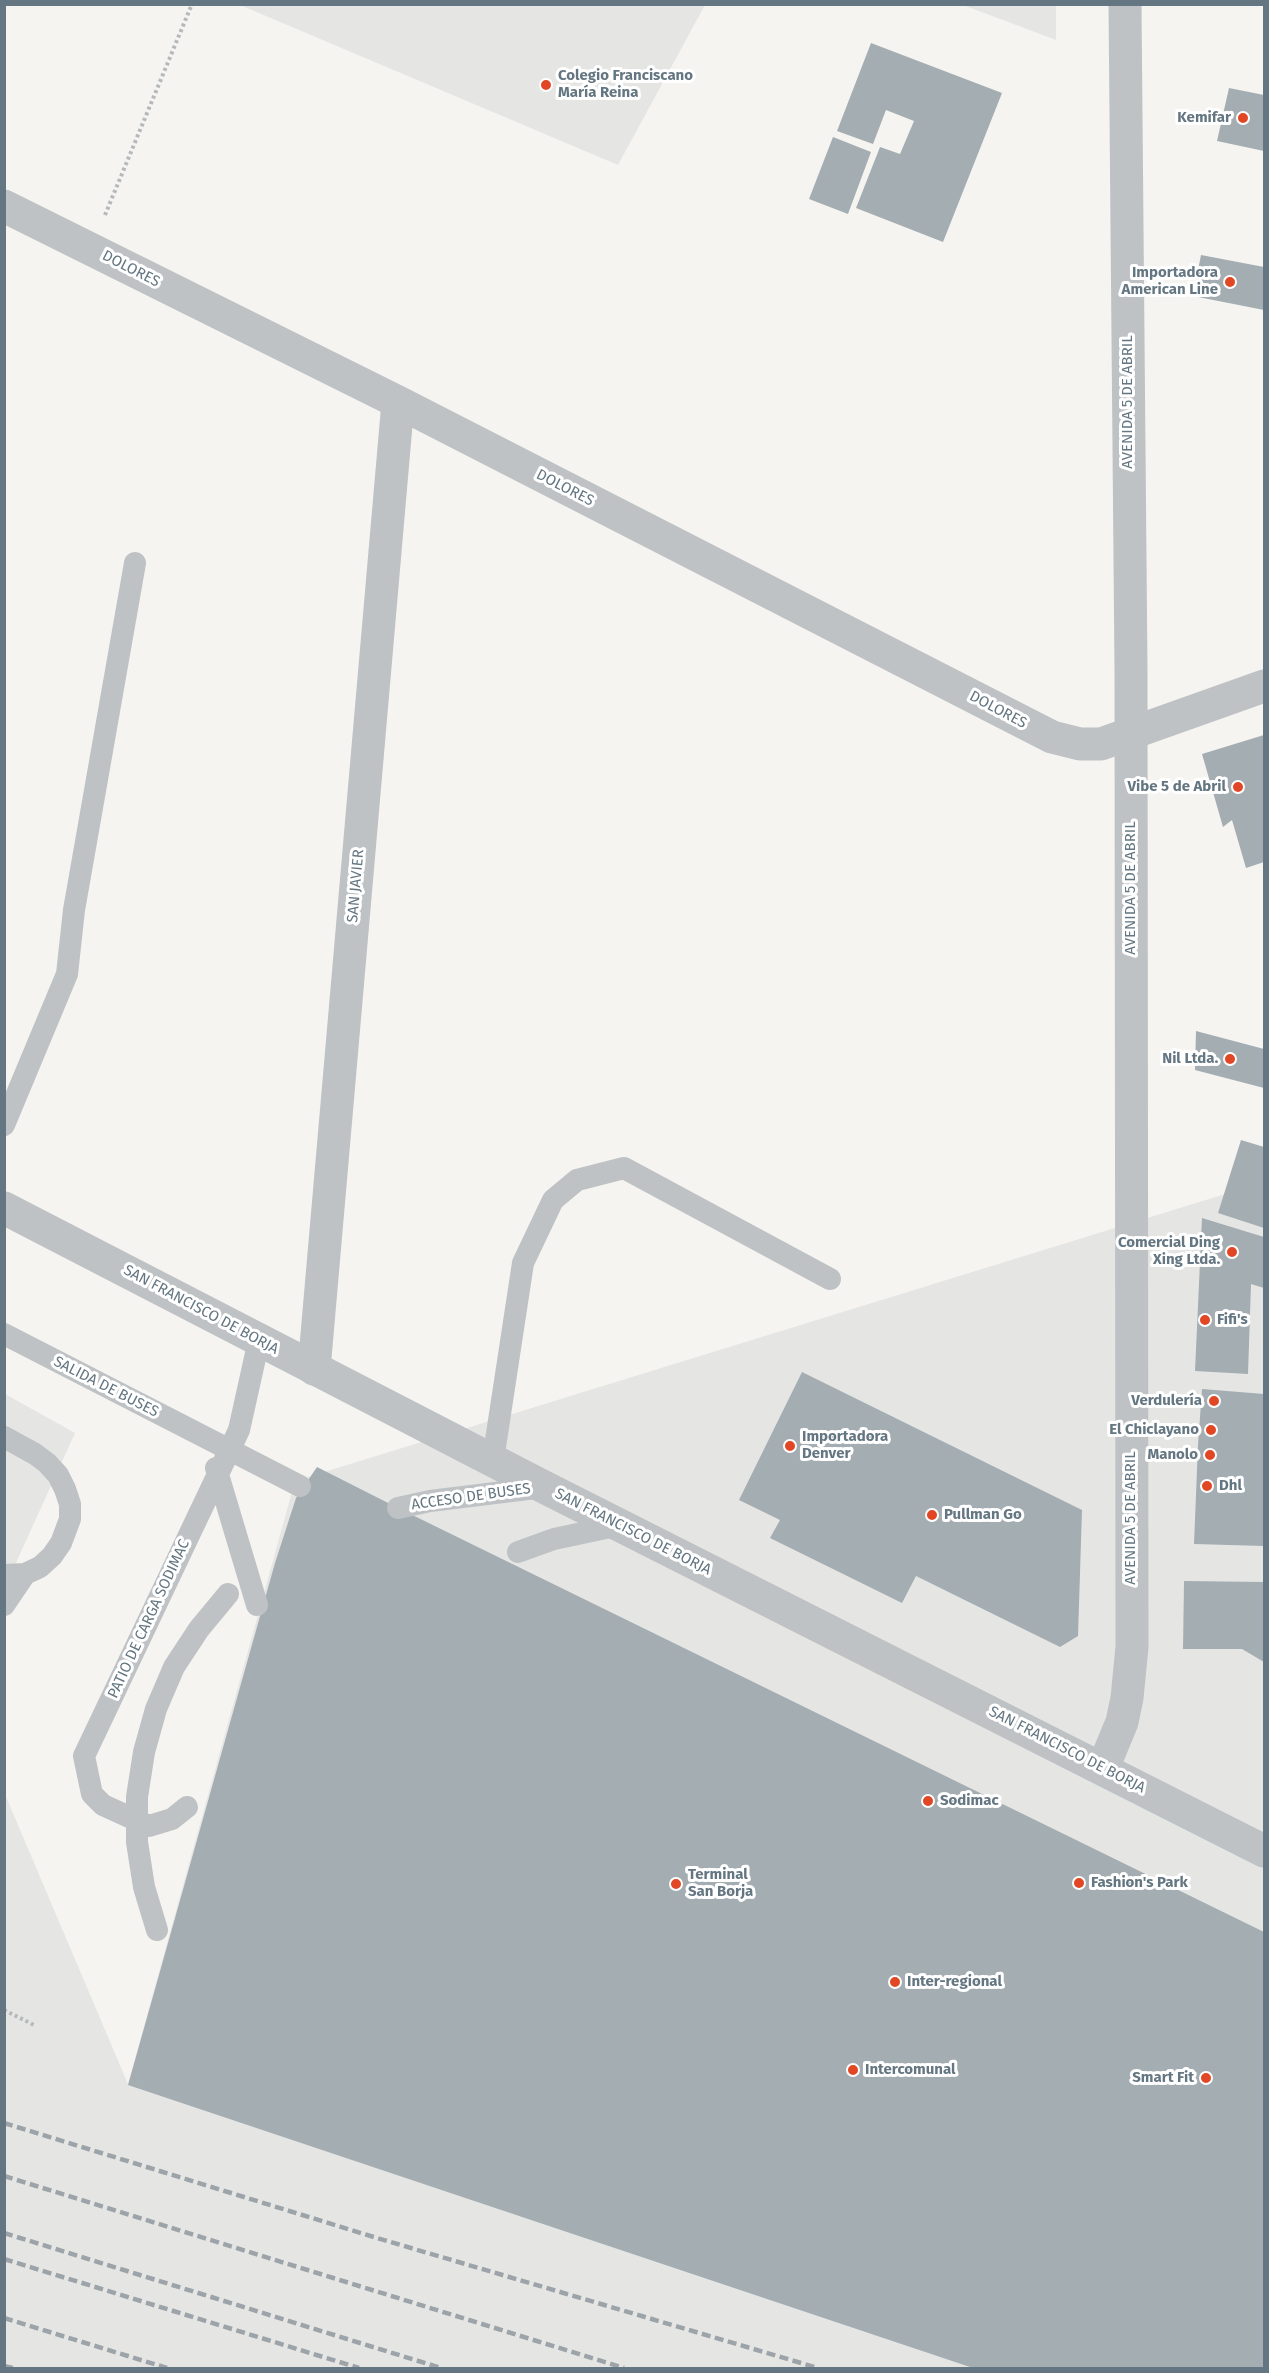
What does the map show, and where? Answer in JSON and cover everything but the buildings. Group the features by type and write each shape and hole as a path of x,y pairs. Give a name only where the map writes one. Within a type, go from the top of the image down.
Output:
{"street":[{"name":"AVENIDA 5 DE ABRIL","path":"1103,1768 1122,1722 1132,1647 1131,735 1125,4"},
{"name":"DOLORES","path":"4,206 398,402 1052,737 1080,744 1101,744 1264,686"},
{"name":"SAN JAVIER","path":"314,1369 398,402"},
{"name":"SAN FRANCISCO DE BORJA","path":"4,1208 544,1487 1264,1851"}],"lane":[{"path":"4,1125 67,974 74,910 135,563"},
{"path":"493,1460 523,1263 553,1200 577,1180 624,1168 830,1279"},
{"name":"SALIDA DE BUSES","path":"4,1334 300,1486"},
{"name":"PATIO DE CARGA SODIMAC","path":"187,1807 172,1819 149,1826 103,1805 92,1794 84,1756 239,1430 259,1340"},
{"path":"4,1437 47,1464 65,1489 70,1504 70,1519 61,1543 46,1562 15,1574 4,1605"},
{"path":"207,1439 257,1605"},
{"name":"ACCESO DE BUSES","path":"398,1508 544,1487"},
{"path":"518,1552 554,1539 620,1525"},
{"path":"157,1930 144,1887 137,1842 137,1797 144,1752 156,1709 174,1667 199,1629 228,1594"}],"path":[{"path":"91,249 192,4"},
{"path":"4,2010 36,2026"}],"shaded area":[{"name":"Colegio Franciscano María Reina","path":"705,4 618,165 240,5"},
{"path":"963,5 1056,5 1056,40"},
{"path":"1264,1182 1264,2368 5,2368 4,1792 128,2084 295,1481"},
{"path":"5,1394 75,1433 5,1587"}],"railway":[{"path":"4,2123 377,2238 818,2368"},
{"path":"4,2176 624,2368"},
{"path":"4,2233 441,2368"},
{"path":"4,2259 359,2368"},
{"path":"4,2318 167,2368"},
{"path":"4,2366 13,2368"}],"place":[{"name":"Colegio Franciscano María Reina","path":"546,85"},
{"name":"Kemifar","path":"1243,118"},
{"name":"Importadora American Line","path":"1230,282"},
{"name":"Vibe 5 de Abril","path":"1238,787"},
{"name":"Nil Ltda.","path":"1230,1059"},
{"name":"Comercial Ding Xing Ltda.","path":"1232,1252"},
{"name":"Fifi's","path":"1205,1320"},
{"name":"Verdulería","path":"1214,1401"},
{"name":"El Chiclayano","path":"1211,1430"},
{"name":"Importadora Denver","path":"790,1446"},
{"name":"Manolo","path":"1210,1455"},
{"name":"Dhl","path":"1207,1486"},
{"name":"Pullman Go","path":"932,1515"},
{"name":"Sodimac","path":"928,1801"},
{"name":"Fashion's Park","path":"1079,1883"},
{"name":"Terminal San Borja","path":"676,1884"},
{"name":"Inter-regional","path":"895,1982"},
{"name":"Intercomunal","path":"853,2070"},
{"name":"Smart Fit","path":"1206,2078"}]}
